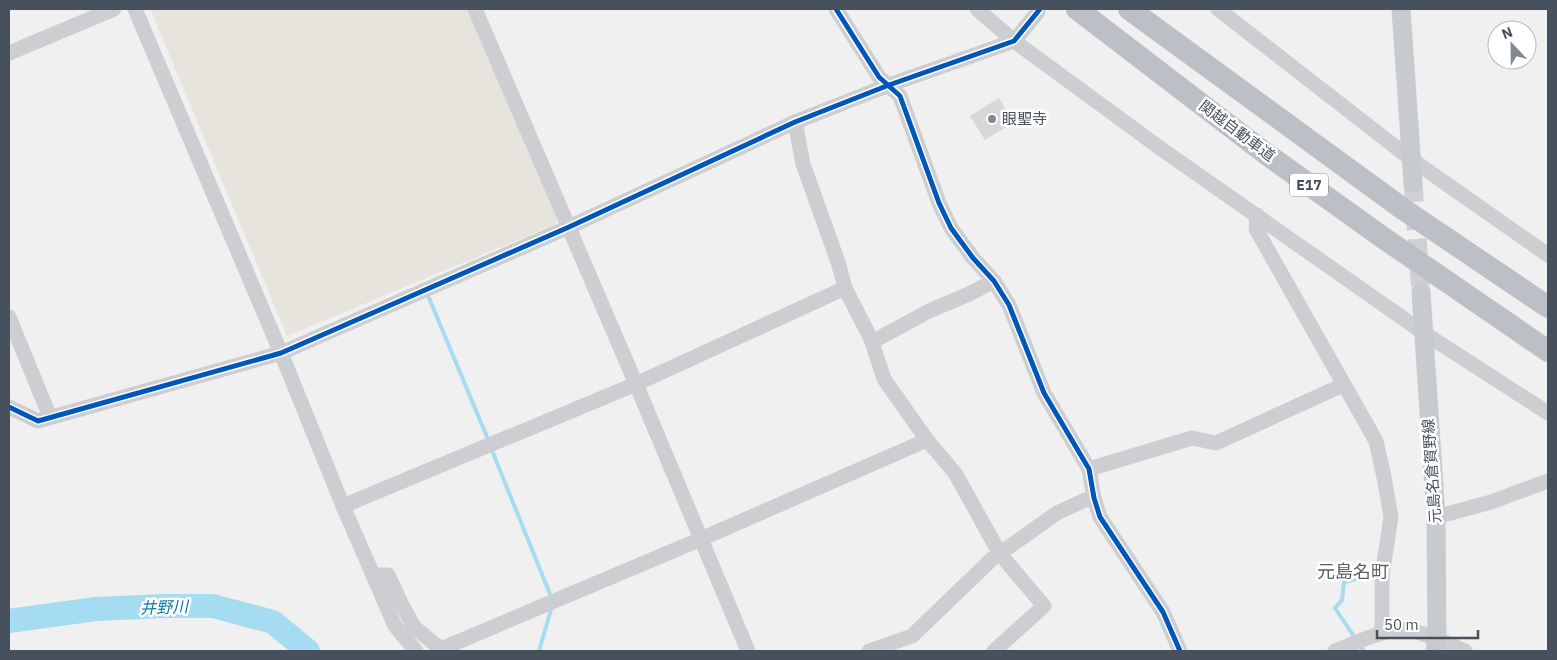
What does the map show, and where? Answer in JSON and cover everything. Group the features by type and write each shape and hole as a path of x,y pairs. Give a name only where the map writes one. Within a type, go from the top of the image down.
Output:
{"highway":[{"name":"関越自動車道","path":"1077,9 1265,153 1382,237 1548,351"},
{"name":"E17","path":"1128,9 1403,209 1548,307"}],"main road":[{"path":"1401,9 1413,183"},
{"name":"元島名倉賀野線","path":"1421,292 1436,517 1436,645"}],"street":[{"path":"9,53 114,9"},
{"path":"135,9 395,626 416,651"},
{"path":"475,9 748,651"},
{"path":"836,9 879,77 900,96 939,203 951,228 973,258 994,281 1009,305 1044,393 1089,469 1094,498 1100,517 1163,612 1180,651"},
{"path":"977,9 1014,40 1160,148 1424,333 1548,413"},
{"path":"1228,10 1411,159 1548,255"},
{"path":"9,407 38,421 281,353 569,227 795,122 889,85 1014,40 1038,12"},
{"path":"795,122 802,164 838,262 844,288 872,342 884,379 928,440 955,473 1000,554 1044,606 994,651"},
{"path":"1257,215 1256,229 1376,441 1390,518 1382,576 1382,634"},
{"path":"872,342 930,311 994,281"},
{"path":"343,506 636,384 844,288"},
{"path":"9,317 50,417"},
{"path":"1089,469 1192,438 1216,443 1343,385"},
{"path":"373,575 388,575 400,604 414,627 442,649 928,440"},
{"path":"1436,517 1491,502 1548,481"},
{"path":"869,651 912,636 992,559 1057,513 1085,500 1094,498"},
{"path":"1335,651 1382,634 1412,630 1436,645 1465,651"}],"shaded area":[{"path":"151,9 469,9 557,218 556,224 287,336"}],"building":[{"name":"眼聖寺","path":"999,98 1014,122 985,140 970,116"}],"waterway":[{"path":"429,298 487,437"},
{"path":"493,453 550,594"},
{"path":"1355,638 1335,608 1342,600 1344,582 1377,574"},
{"name":"井野川","path":"9,621 96,609 213,606 273,622 308,651"},
{"path":"539,651 551,610"},
{"path":"1359,644 1364,651"}],"tunnel":[{"path":"1413,183 1421,292"}],"cycle path":[{"path":"836,9 879,77 900,96 939,203 951,228 973,258 994,281 1009,305 1044,393 1089,469 1094,498 1100,517 1163,612 1180,651"},
{"path":"9,407 38,421 281,353 569,227 795,122 889,85 1014,41 1040,9"}],"place":[{"name":"眼聖寺","path":"992,119"}],"district":[{"name":"元島名町","path":"1353,572"}]}
